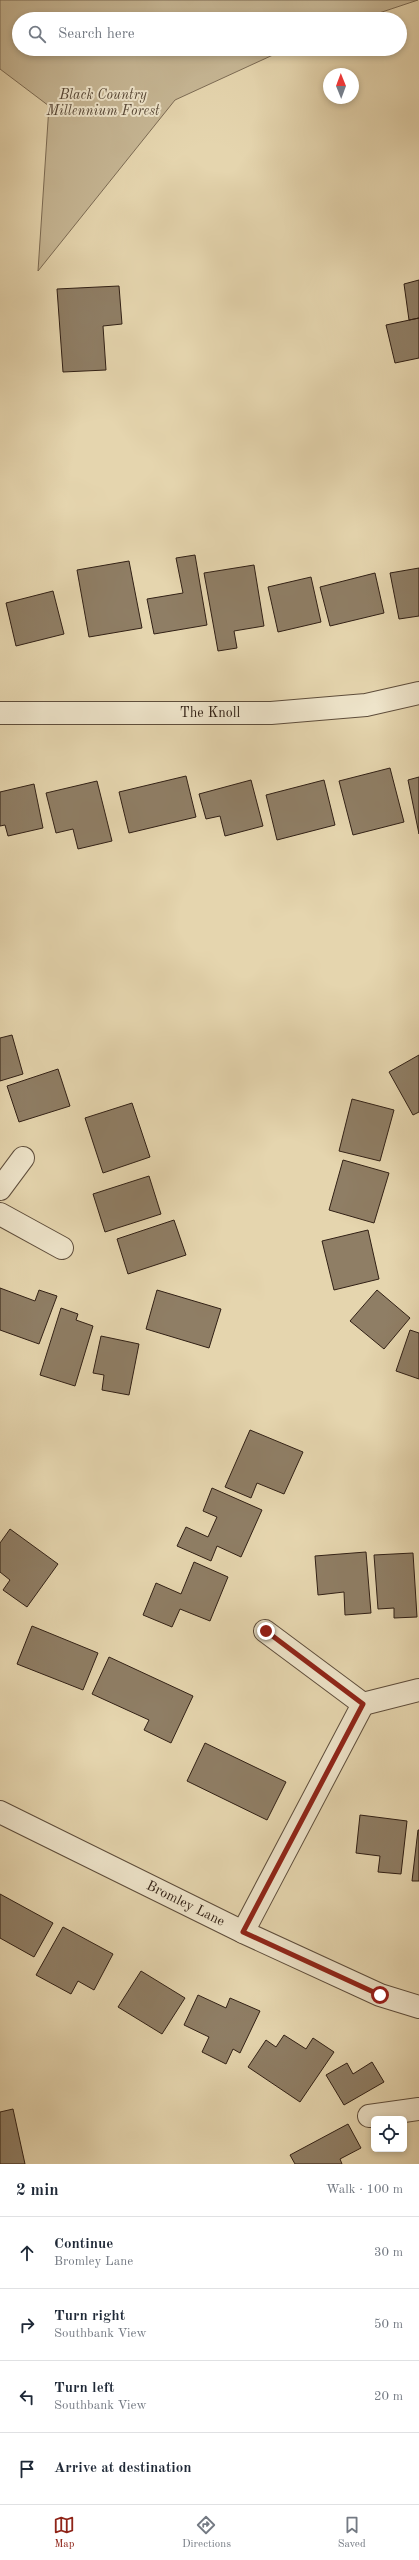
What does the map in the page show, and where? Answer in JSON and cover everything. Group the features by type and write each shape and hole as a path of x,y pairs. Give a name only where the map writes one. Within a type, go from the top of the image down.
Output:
{"street":[{"name":"The Knoll","path":"0,713 271,713 366,705 419,693"},
{"path":"0,1189 23,1158"},
{"path":"0,1214 62,1248"},
{"path":"266,1631 363,1704"},
{"path":"243,1932 363,1704 419,1690"},
{"name":"Bromley Lane","path":"0,1812 243,1932 380,1995 419,2007"},
{"path":"369,2116 419,2108"}],"green space":[{"name":"Black Country Millennium Forest","path":"0,0 418,0 382,12 12,12 12,56 271,56 175,100 38,271 49,106 0,69"}],"building":[{"path":"419,280 419,318 409,320 404,284"},
{"path":"119,286 122,324 103,326 106,370 63,372 57,289"},
{"path":"419,318 419,358 395,363 386,325"},
{"path":"195,555 207,625 154,634 147,599 183,593 176,558"},
{"path":"129,561 142,628 89,637 77,570"},
{"path":"254,565 264,626 234,631 237,648 218,651 204,573"},
{"path":"419,568 419,616 399,619 390,573"},
{"path":"375,573 384,613 330,626 320,587"},
{"path":"311,577 321,622 278,632 268,587"},
{"path":"53,591 64,634 16,646 6,603"},
{"path":"390,768 404,822 353,835 339,781"},
{"path":"186,776 196,817 129,833 119,792"},
{"path":"419,777 419,834 408,780"},
{"path":"251,780 263,826 225,836 220,816 206,819 199,794"},
{"path":"324,780 335,825 277,840 266,795"},
{"path":"97,781 112,841 78,849 73,829 56,833 46,793"},
{"path":"34,784 43,828 8,836 5,825 0,826 0,792"},
{"path":"12,1035 23,1074 0,1081 0,1038"},
{"path":"419,1055 419,1112 413,1115 389,1072"},
{"path":"58,1069 70,1106 19,1122 7,1086"},
{"path":"352,1099 394,1110 380,1161 339,1151"},
{"path":"132,1103 150,1157 103,1173 85,1118"},
{"path":"343,1160 389,1173 374,1223 329,1210"},
{"path":"149,1176 161,1214 105,1232 93,1194"},
{"path":"174,1220 186,1255 128,1274 117,1239"},
{"path":"368,1230 379,1279 334,1290 322,1241"},
{"path":"0,1288 35,1301 39,1290 57,1296 39,1344 0,1330"},
{"path":"157,1290 221,1309 209,1348 146,1329"},
{"path":"377,1290 410,1318 384,1349 350,1321"},
{"path":"61,1308 78,1314 76,1320 93,1326 75,1386 40,1375"},
{"path":"410,1330 419,1333 419,1379 396,1371"},
{"path":"101,1336 139,1344 129,1395 102,1390 104,1375 93,1373"},
{"path":"250,1430 303,1452 284,1494 257,1483 251,1498 225,1487"},
{"path":"212,1488 262,1510 241,1557 217,1546 211,1561 177,1546 186,1527 208,1537 217,1517 203,1511"},
{"path":"10,1529 58,1564 27,1607 3,1590 10,1580 0,1572 0,1543"},
{"path":"366,1552 371,1613 345,1615 344,1592 318,1595 315,1556"},
{"path":"413,1553 417,1617 394,1618 394,1608 378,1609 374,1555"},
{"path":"194,1562 228,1577 210,1621 180,1609 172,1627 143,1615 156,1583 181,1594"},
{"path":"32,1626 98,1653 83,1690 17,1664"},
{"path":"109,1657 193,1696 171,1743 144,1730 149,1720 92,1694"},
{"path":"205,1743 286,1782 267,1820 187,1781"},
{"path":"360,1815 407,1821 401,1874 378,1872 380,1856 356,1853"},
{"path":"418,1830 419,1881 412,1881"},
{"path":"0,1894 53,1923 34,1957 0,1938"},
{"path":"63,1927 113,1954 94,1990 78,1981 71,1994 36,1975"},
{"path":"141,1971 185,1998 162,2034 118,2007"},
{"path":"198,1995 226,2008 230,1998 260,2011 240,2053 233,2049 226,2064 202,2052 209,2037 184,2025"},
{"path":"284,2035 306,2049 313,2038 334,2052 300,2102 248,2067 266,2040 276,2047"},
{"path":"372,2062 384,2082 344,2105 326,2075 347,2063 353,2074"},
{"path":"13,2109 25,2164 0,2164 0,2112"},
{"path":"348,2124 361,2148 340,2159 342,2164 295,2164 290,2155"}],"route":[{"path":"266,1631 363,1704 243,1932 380,1995"}]}
